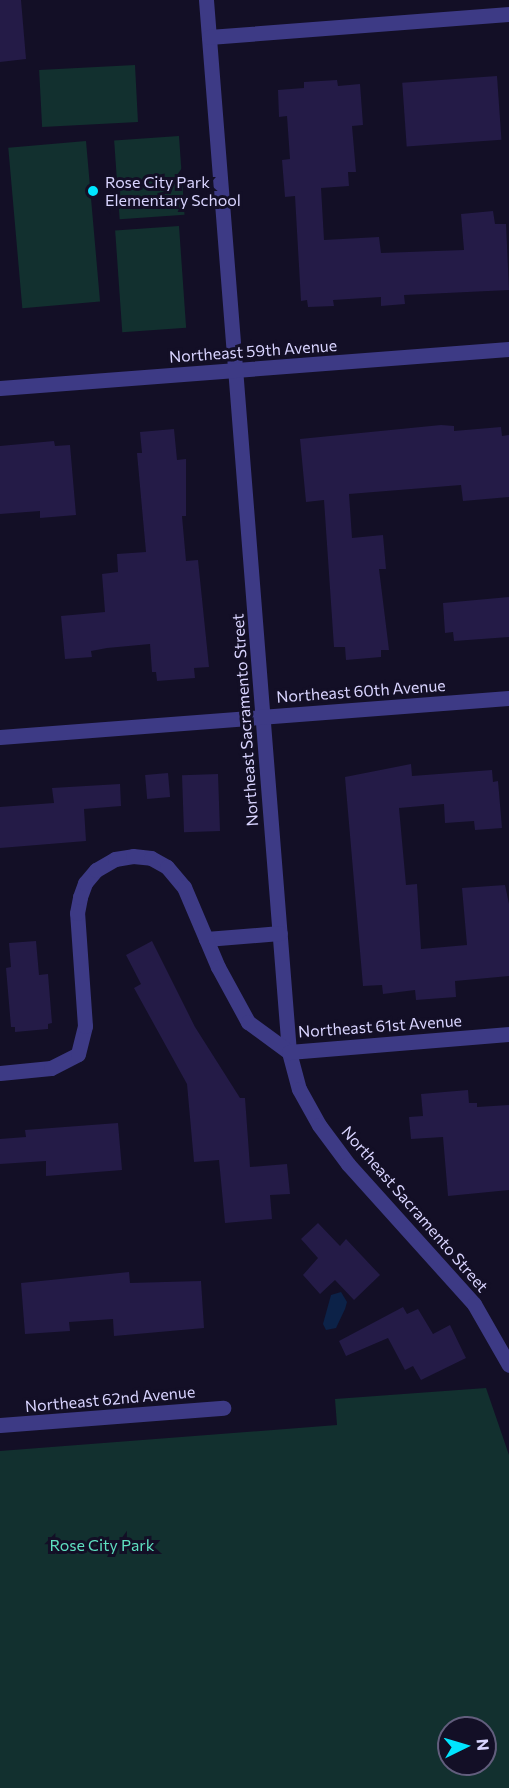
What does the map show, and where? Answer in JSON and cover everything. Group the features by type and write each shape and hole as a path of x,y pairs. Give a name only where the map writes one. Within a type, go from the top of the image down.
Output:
{"street":[{"name":"Northeast Sacramento Street","path":"206,0 289,1052 299,1089 319,1125 348,1164 474,1304 509,1365"},
{"path":"209,37 509,15"},
{"name":"Northeast 59th Avenue","path":"0,388 509,349"},
{"name":"Northeast 60th Avenue","path":"0,737 509,698"},
{"name":"Northeast 61st Avenue","path":"0,1073 65,1064 83,1044 77,913 85,883 96,870 115,859 133,856 151,858 167,867 184,887 248,1022 289,1052 509,1034"},
{"path":"207,939 280,933"},
{"name":"Northeast 62nd Avenue","path":"0,1425 222,1408"}],"green space":[{"path":"135,65 138,122 42,127 39,70"},
{"path":"179,136 185,215 120,219 114,141"},
{"path":"86,141 100,301 22,308 8,148"},
{"path":"179,226 186,328 122,332 115,230"},
{"name":"Rose City Park","path":"486,1388 509,1455 509,1788 0,1788 0,1451 337,1425 335,1399"}],"water":[{"path":"341,1292 347,1302 345,1309 336,1328 326,1330 323,1324 331,1295"}],"building":[{"path":"0,0 21,0 26,59 0,62"},
{"path":"497,76 501,140 407,146 402,83"},
{"path":"337,80 338,86 360,84 363,125 352,126 356,172 348,172 349,186 321,188 324,240 379,237 381,253 464,250 461,214 493,211 495,224 506,224 509,290 404,295 405,304 381,306 381,297 333,300 334,306 308,307 307,300 301,301 295,196 285,197 282,160 290,159 287,116 279,117 278,90 304,88 304,82"},
{"path":"441,425 454,426 454,431 501,427 502,436 509,435 509,497 463,501 461,485 349,494 352,538 383,535 386,569 379,569 389,650 381,650 381,657 346,660 345,647 334,647 324,500 306,502 300,439"},
{"path":"174,429 177,460 186,459 186,516 182,516 186,561 198,560 209,667 194,668 195,678 157,681 156,672 152,672 150,644 107,648 91,651 92,657 65,659 61,616 105,612 102,574 118,572 117,554 146,552 137,453 142,453 140,432"},
{"path":"54,441 55,446 70,445 76,515 40,518 40,511 0,514 0,446"},
{"path":"509,597 509,637 454,641 453,632 445,633 443,603"},
{"path":"411,764 412,776 492,770 493,782 498,781 502,828 475,830 474,821 445,823 444,804 399,808 406,885 417,884 421,949 467,945 462,888 505,885 509,904 509,976 455,981 456,997 416,1000 415,990 383,994 382,985 363,986 345,777"},
{"path":"168,773 170,797 147,799 145,775"},
{"path":"218,774 220,831 184,832 182,775"},
{"path":"120,784 121,806 84,809 86,841 0,848 0,807 54,803 52,788"},
{"path":"36,941 39,975 48,974 52,1023 48,1024 48,1029 15,1032 15,1027 11,1027 6,968 11,967 9,943"},
{"path":"152,941 195,1027 240,1098 245,1098 250,1167 287,1164 290,1194 270,1195 272,1219 225,1223 219,1160 194,1162 187,1084 134,988 141,984 126,955"},
{"path":"468,1090 469,1103 477,1103 477,1107 509,1105 509,1190 448,1196 443,1137 411,1139 409,1117 423,1116 421,1094"},
{"path":"118,1123 122,1170 46,1176 46,1161 0,1164 0,1139 26,1137 25,1130"},
{"path":"318,1223 340,1246 346,1239 380,1275 354,1300 335,1280 320,1294 303,1275 318,1258 301,1239"},
{"path":"129,1272 130,1283 201,1281 204,1328 114,1336 113,1319 69,1322 70,1331 25,1334 21,1283"},
{"path":"403,1307 407,1314 418,1309 433,1334 450,1325 466,1358 421,1380 413,1366 405,1370 388,1338 346,1356 339,1341"}],"place":[{"name":"Rose City Park Elementary School","path":"93,191"}]}
